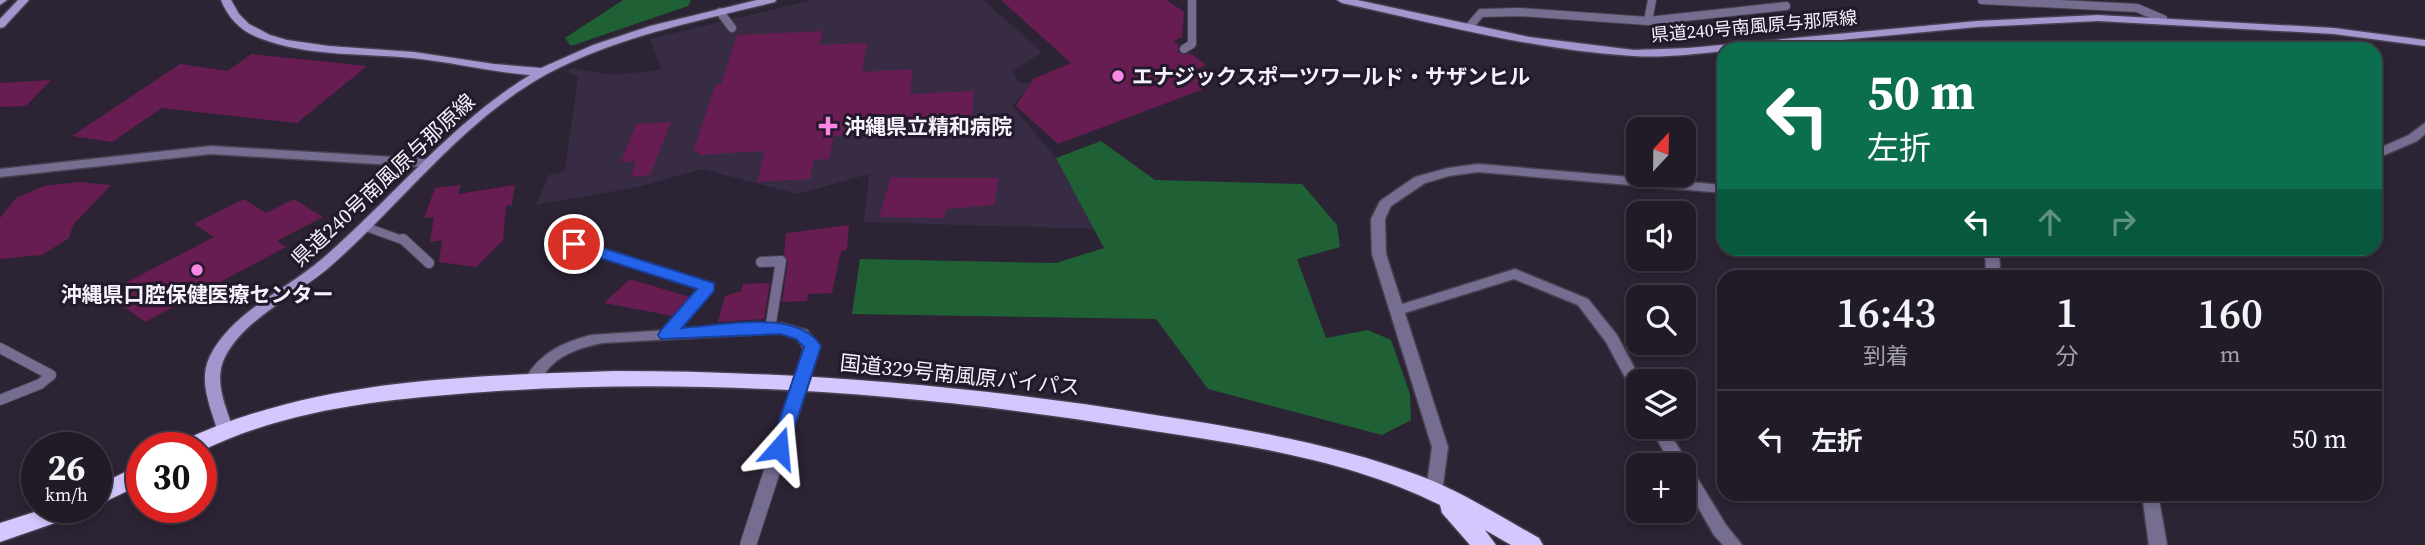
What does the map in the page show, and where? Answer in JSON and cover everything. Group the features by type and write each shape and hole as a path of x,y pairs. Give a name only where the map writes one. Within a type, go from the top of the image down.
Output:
{"highway":[{"name":"国道329号南風原バイパス","path":"217,433 340,400 533,379 624,376 852,387 1007,402 1158,423 1250,440 1402,478 1434,492 1531,545"},
{"name":"国道329号南風原バイパス","path":"1434,492 1484,545"},
{"path":"0,533 29,523"}],"main road":[{"path":"0,25 24,0"},
{"name":"県道240号南風原与那原線","path":"226,0 234,15 249,29 285,41 439,58 514,71 543,72"},
{"name":"県道240号南風原与那原線","path":"225,429 213,389 212,371 222,348 248,323 325,265 472,120 543,72 623,39 771,0"},
{"name":"県道240号南風原与那原線","path":"1342,0 1576,48 1662,53 1717,48"},
{"name":"県道240号南風原与那原線","path":"1786,42 2033,20 2163,19 2333,31 2425,43"}],"street":[{"path":"2382,152 2413,138 2425,127"},
{"path":"0,173 211,150 426,163"},
{"path":"1434,492 1440,447 1379,254 1378,219 1385,204 1420,180 1458,171 1510,169 1717,188"},
{"path":"1398,310 1515,274 1583,302 1612,340 1628,369"},
{"path":"533,379 553,354 574,344 602,338 770,328 802,334 812,346 811,351 748,545"},
{"path":"1696,491 1720,530 1733,545"},
{"path":"2151,501 2158,545"}],"lane":[{"path":"1184,49 1192,44 1191,0"},
{"path":"1648,21 1651,0"},
{"path":"1982,0 2137,8 2163,19"},
{"path":"1469,27 1481,13 1519,12 1648,21 1786,6"},
{"path":"720,12 733,28"},
{"path":"366,227 402,238 429,263"},
{"path":"574,244 708,287 667,335"},
{"path":"761,262 781,261 770,328"},
{"path":"0,348 51,375 40,384 0,400"}],"shaded area":[{"name":"沖縄県立精和病院","path":"812,0 983,0 1042,52 1013,71 1018,82 1032,84 1012,106 1056,158 1095,229 864,222 869,174 798,194 702,169 638,187 536,205 549,175 565,171 578,76 566,72 573,68 611,75 661,70 650,39"}],"green space":[{"path":"623,0 691,0 688,6 571,46 565,38"},
{"path":"1101,141 1155,180 1302,184 1337,225 1340,247 1297,259 1326,338 1368,330 1391,340 1410,394 1411,420 1382,435 1208,389 1156,319 852,314 860,259 1056,263 1104,248 1056,158"}],"building":[{"name":"エナジックスポーツワールド・サザンヒル","path":"1001,0 1167,0 1184,12 1182,37 1174,41 1179,45 1178,52 1184,55 1190,53 1206,65 1191,72 1209,87 1058,144 1016,106 1033,79 1071,63"},
{"path":"823,31 819,45 867,43 862,72 913,69 910,94 974,91 972,119 937,120 933,130 834,136 829,159 814,160 810,179 757,182 765,151 698,155 699,151 693,152 715,85 721,84 737,35"},
{"path":"251,54 367,66 297,123 162,108 112,142 72,136 180,64 228,71"},
{"path":"51,80 26,106 0,107 0,83"},
{"path":"671,122 650,175 631,177 636,161 621,162 636,124"},
{"path":"891,177 999,178 994,205 946,209 944,218 879,217"},
{"path":"79,182 111,185 73,225 69,238 42,255 0,259 0,218 16,198 44,186"},
{"path":"461,185 458,194 515,185 512,205 506,206 503,240 476,267 439,262 442,240 430,242 434,217 424,218 435,188"},
{"name":"沖縄県口腔保健医療センター","path":"244,199 266,213 294,199 323,217 277,241 286,247 145,322 106,293 214,237 194,224"},
{"path":"849,225 847,250 841,251 832,293 808,294 807,301 782,302 788,262 784,254 786,233"},
{"path":"630,279 690,297 673,316 604,303"},
{"path":"770,283 764,319 718,322 725,296 741,291 743,284"}],"place":[{"name":"エナジックスポーツワールド・サザンヒル","path":"1118,76"},
{"name":"沖縄県立精和病院","path":"828,126"},
{"name":"沖縄県口腔保健医療センター","path":"197,270"}],"route":[{"path":"574,244 708,287 667,335 781,328 802,334 812,346 779,448"}]}
